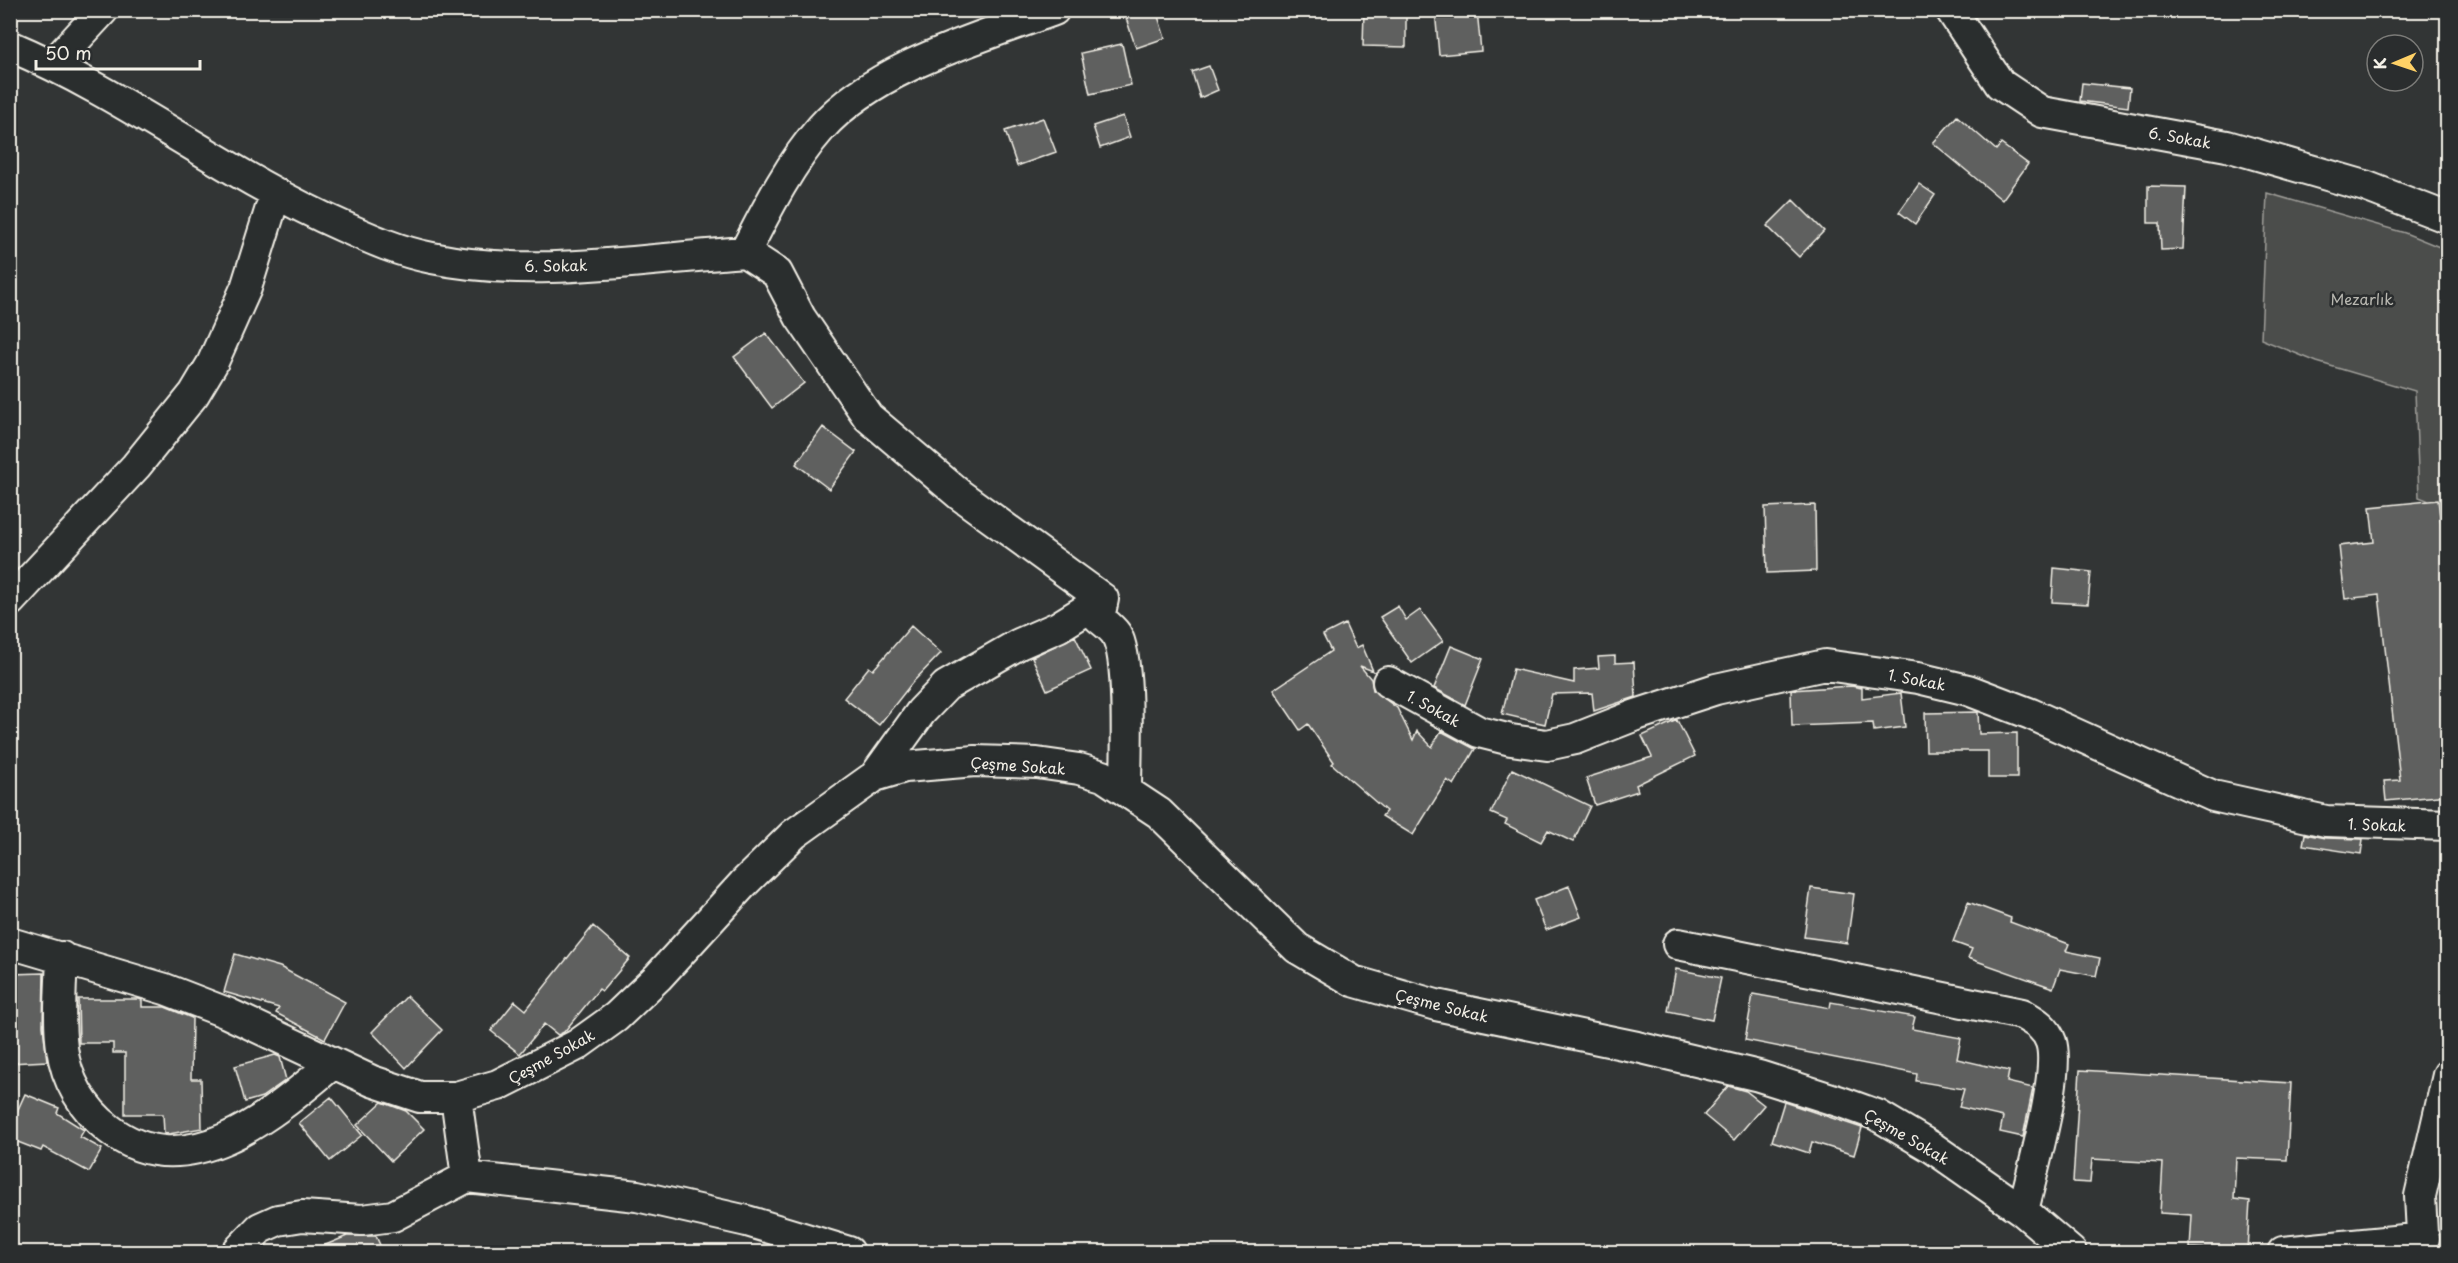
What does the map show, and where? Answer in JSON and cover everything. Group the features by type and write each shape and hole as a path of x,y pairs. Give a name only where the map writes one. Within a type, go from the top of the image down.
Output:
{"street":[{"path":"53,63 103,10"},
{"path":"1054,10 898,72 844,107 821,128 801,153 745,252 777,273 800,317 868,417 960,495 1103,599"},
{"name":"6. Sokak","path":"1951,10 2000,84 2042,112 2227,146 2366,186 2448,218"},
{"name":"6. Sokak","path":"10,46 53,63 276,195 399,249 432,258 473,264 602,264 745,252"},
{"path":"10,602 136,466 194,394 212,364 246,288 276,195"},
{"path":"874,776 921,712 946,686 1019,644 1058,627 1103,599"},
{"path":"1103,599 1099,618 1116,633 1121,646 1125,679 1126,789"},
{"name":"1. Sokak","path":"1388,682 1479,732 1511,741 1547,745 1575,739 1636,715 1716,689 1825,665 1918,678 1968,690 2031,714 2214,796 2326,821 2448,825"},
{"name":"Çeşme Sokak","path":"10,943 165,988 227,1013 372,1082 420,1097 456,1097 507,1081 577,1045 616,1017 658,977 743,884 794,834 874,776 905,766 936,762 1036,763 1087,771 1103,776 1126,789 1183,835 1223,878 1297,948 1353,981 1436,1005 1637,1047 1759,1076 1876,1115 1933,1148 2023,1210 2071,1252"},
{"path":"1678,944 2022,1014 2040,1024 2051,1042 2049,1097 2023,1210"},
{"path":"62,957 62,1048 68,1073 80,1098 97,1120 135,1145 151,1151 182,1152 232,1135 280,1107 332,1064"},
{"path":"2283,1252 2424,1245 2420,1196 2448,1075"},
{"path":"456,1097 467,1177"},
{"path":"237,1252 260,1228 278,1220 302,1216 362,1220 393,1216 467,1177 637,1196 747,1221 849,1252"}],"green space":[{"name":"Mezarlık","path":"2267,193 2405,233 2447,250 2447,755 2427,500 2419,497 2415,391 2317,362 2261,339"}],"building":[{"path":"1148,10 1156,10 1165,38 1136,48 1126,18"},
{"path":"1364,10 1406,10 1406,47 1363,46"},
{"path":"1435,10 1477,10 1481,51 1439,55"},
{"path":"1122,44 1131,85 1090,94 1081,53"},
{"path":"1209,66 1218,90 1200,98 1192,72"},
{"path":"2082,83 2130,88 2128,107 2080,101"},
{"path":"1123,116 1130,137 1100,148 1093,126"},
{"path":"1957,116 1996,150 2001,144 2028,164 2002,200 1933,143"},
{"path":"1043,118 1056,152 1017,166 1005,131"},
{"path":"1919,184 1935,195 1915,224 1899,212"},
{"path":"2148,186 2186,187 2183,249 2161,250 2160,223 2148,223"},
{"path":"1793,200 1824,231 1799,257 1767,226"},
{"path":"766,333 804,383 772,408 734,357"},
{"path":"823,427 856,452 829,489 796,464"},
{"path":"2438,500 2448,585 2448,760 2445,761 2448,795 2386,801 2384,781 2400,780 2379,595 2345,599 2339,546 2374,542 2370,507"},
{"path":"1815,505 1816,571 1767,573 1765,507"},
{"path":"2054,568 2091,572 2088,604 2052,602"},
{"path":"1398,606 1406,620 1420,610 1443,641 1412,663 1380,617"},
{"path":"1345,624 1356,648 1362,645 1373,671 1360,666 1371,679 1373,690 1397,708 1413,740 1417,731 1432,747 1441,731 1475,749 1454,785 1447,780 1413,835 1382,816 1386,811 1332,764 1334,762 1308,724 1300,730 1273,690 1331,651 1323,635"},
{"path":"911,626 941,653 912,683 879,725 844,698 869,667 873,670"},
{"path":"1075,636 1091,670 1047,690 1032,657"},
{"path":"1451,646 1483,659 1465,705 1434,688"},
{"path":"1615,656 1615,663 1634,662 1636,697 1594,711 1592,693 1552,694 1545,724 1502,714 1513,669 1574,683 1574,670 1599,668 1598,657"},
{"path":"1851,686 1862,688 1862,698 1901,693 1905,727 1874,731 1873,723 1792,726 1791,690"},
{"path":"1978,712 1979,734 2017,733 2017,778 1988,778 1988,751 1926,751 1925,713"},
{"path":"1677,720 1695,756 1636,785 1638,791 1595,805 1586,778 1652,757 1642,736"},
{"path":"1512,769 1590,806 1573,842 1548,830 1541,842 1505,824 1507,820 1491,813"},
{"path":"2305,834 2325,838 2363,839 2361,854 2303,845"},
{"path":"1569,886 1581,917 1546,930 1534,900"},
{"path":"1811,888 1854,894 1847,943 1804,937"},
{"path":"1968,902 2011,918 2010,922 2069,944 2066,951 2100,958 2096,976 2060,969 2053,988 1968,958 1972,949 1953,942"},
{"path":"593,926 630,958 602,991 599,989 564,1032 558,1035 544,1024 520,1054 491,1031 515,1001 526,1010"},
{"path":"235,954 280,967 345,1002 325,1039 276,1013 279,1008 224,992"},
{"path":"1676,969 1721,978 1712,1020 1668,1011"},
{"path":"44,973 43,1026 47,1061 10,1063 10,974"},
{"path":"1753,994 1830,1008 1831,1002 1915,1017 1912,1029 1961,1038 1957,1059 2009,1071 2007,1082 2033,1088 2023,1137 2000,1132 2003,1117 1959,1107 1964,1089 1916,1081 1917,1074 1745,1040"},
{"path":"407,996 442,1030 406,1068 372,1032"},
{"path":"78,999 139,999 142,1000 142,1007 165,1007 192,1018 191,1079 201,1079 202,1128 169,1134 164,1133 163,1114 125,1114 125,1053 113,1053 113,1043 79,1043"},
{"path":"275,1055 280,1057 286,1080 262,1097 245,1102 235,1066"},
{"path":"2080,1070 2291,1083 2287,1160 2236,1158 2234,1199 2250,1201 2247,1251 2190,1248 2192,1215 2160,1213 2163,1163 2092,1159 2090,1183 2073,1182"},
{"path":"1728,1086 1746,1091 1764,1105 1734,1140 1704,1115"},
{"path":"25,1094 59,1108 57,1113 84,1130 80,1137 102,1149 89,1172 43,1147 41,1151 10,1139 10,1127"},
{"path":"331,1097 362,1135 330,1161 299,1123"},
{"path":"382,1102 406,1111 424,1129 391,1161 357,1125"},
{"path":"1784,1102 1862,1128 1854,1155 1812,1142 1809,1153 1772,1141"},
{"path":"347,1236 376,1236 383,1252 309,1252"}]}
